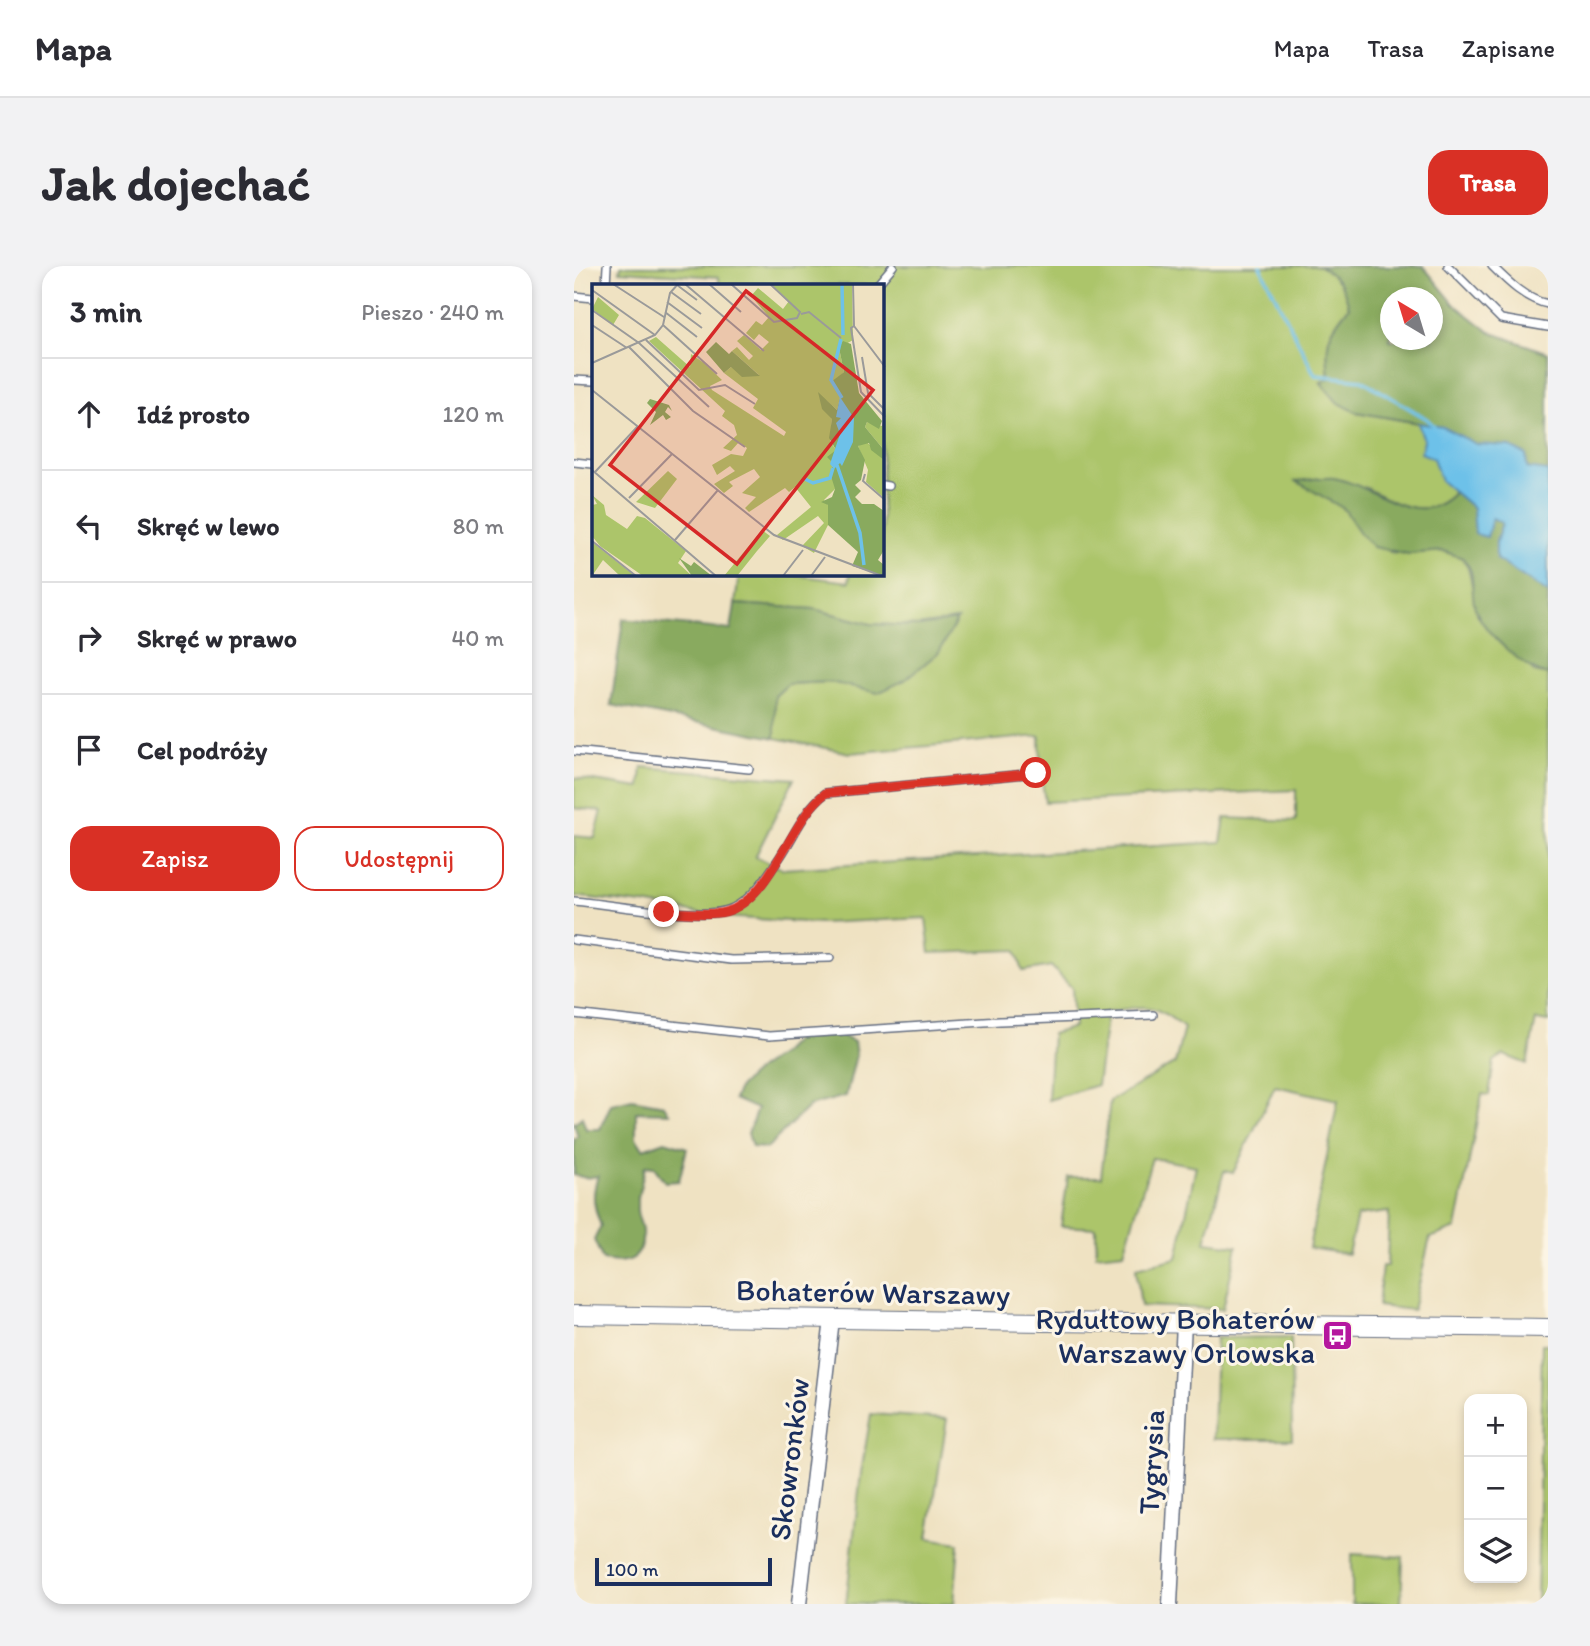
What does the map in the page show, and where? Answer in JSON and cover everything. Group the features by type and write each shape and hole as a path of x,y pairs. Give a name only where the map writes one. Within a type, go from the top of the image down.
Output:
{"street":[{"name":"Bohaterów Warszawy","path":"574,1315 1548,1328"},
{"name":"Skowronków","path":"799,1604 832,1319"},
{"name":"Tygrysia","path":"1170,1604 1184,1323"}],"lane":[{"path":"606,284 607,266"},
{"path":"878,284 893,266"},
{"path":"1448,266 1501,318 1548,327"},
{"path":"1492,266 1508,282 1538,302 1548,304"},
{"path":"574,296 592,298"},
{"path":"574,380 592,381"},
{"path":"574,463 592,464"},
{"path":"574,751 749,769"},
{"path":"574,901 664,912 723,913 736,907 757,890 814,802 826,793 1036,773"},
{"path":"574,940 731,960 830,958"},
{"path":"574,1014 769,1035 1153,1015"}],"green space":[{"path":"621,266 1320,266 1339,283 1349,307 1331,332 1327,356 1329,378 1321,382 1356,412 1418,423 1449,463 1453,494 1432,507 1421,509 1399,504 1365,487 1344,509 1390,552 1408,554 1443,551 1463,558 1470,574 1475,604 1482,619 1534,672 1548,675 1548,1022 1536,1020 1527,1064 1504,1055 1494,1061 1489,1095 1482,1094 1456,1228 1430,1238 1413,1310 1378,1306 1382,1266 1387,1266 1389,1212 1357,1216 1348,1254 1309,1248 1338,1100 1275,1086 1233,1173 1224,1171 1205,1242 1237,1246 1223,1309 1141,1306 1136,1268 1177,1258 1196,1166 1152,1158 1124,1252 1096,1255 1096,1228 1061,1226 1068,1177 1101,1177 1110,1101 1175,1063 1184,1028 1156,1009 1140,1007 1107,1012 1097,1085 1048,1100 1052,1034 1074,1027 1072,988 1051,966 1023,971 1016,950 930,953 926,918 820,923 723,917 574,896 574,836 595,838 602,811 574,808 574,778 640,788 642,767 794,779 755,857 783,869 1221,842 1225,818 1296,821 1296,790 1045,802 1040,736 850,753 775,738 775,696 788,684 830,682 878,692 956,620 919,626 871,624 814,609 735,604 739,576 802,576 849,582 850,576 884,576 884,284 719,284 719,277 620,271"},
{"path":"1320,266 1423,266 1440,287 1380,287 1380,350 1443,350 1443,291 1454,304 1490,332 1548,353 1548,675 1517,658 1488,630 1474,606 1471,572 1463,558 1443,551 1408,554 1373,547 1344,509 1296,481 1334,478 1410,507 1425,508 1439,504 1453,494 1449,463 1418,423 1356,412 1337,402 1321,383 1329,378 1327,356 1331,332 1349,307 1336,278"},
{"path":"735,604 814,609 871,624 919,626 957,620 939,652 905,680 878,693 830,682 788,684 775,696 775,738 611,705 623,619 731,630"},
{"path":"842,1036 854,1042 856,1055 846,1096 809,1106 767,1148 752,1147 748,1133 757,1109 734,1099 740,1086 797,1038"},
{"path":"632,1099 664,1105 669,1113 636,1112 636,1138 643,1149 665,1141 687,1148 679,1181 665,1182 654,1167 645,1166 637,1205 642,1229 641,1249 627,1261 603,1260 594,1240 601,1226 594,1201 598,1176 586,1178 574,1175 574,1139 578,1137 574,1123 582,1117 586,1129 600,1129 611,1104"},
{"path":"1291,1337 1292,1439 1213,1439 1216,1338"},
{"path":"1542,1344 1548,1344 1548,1604 1537,1604"},
{"path":"871,1414 947,1419 928,1538 959,1543 954,1604 846,1604 861,1473"},
{"path":"1352,1554 1403,1557 1401,1604 1352,1604"}],"water":[{"path":"1418,423 1443,427 1476,444 1508,446 1526,455 1527,468 1548,471 1548,593 1496,559 1496,542 1502,523 1492,518 1487,537 1475,534 1473,508 1441,481 1433,458 1421,453 1424,440"}],"waterway":[{"path":"1260,266 1315,375 1362,380 1427,419 1434,426"}],"place":[{"name":"Rydułtowy Bohaterów Warszawy Orlowska","path":"1338,1335"}],"route":[{"path":"664,912 723,913 736,907 757,890 814,802 826,793 1036,773"}]}
